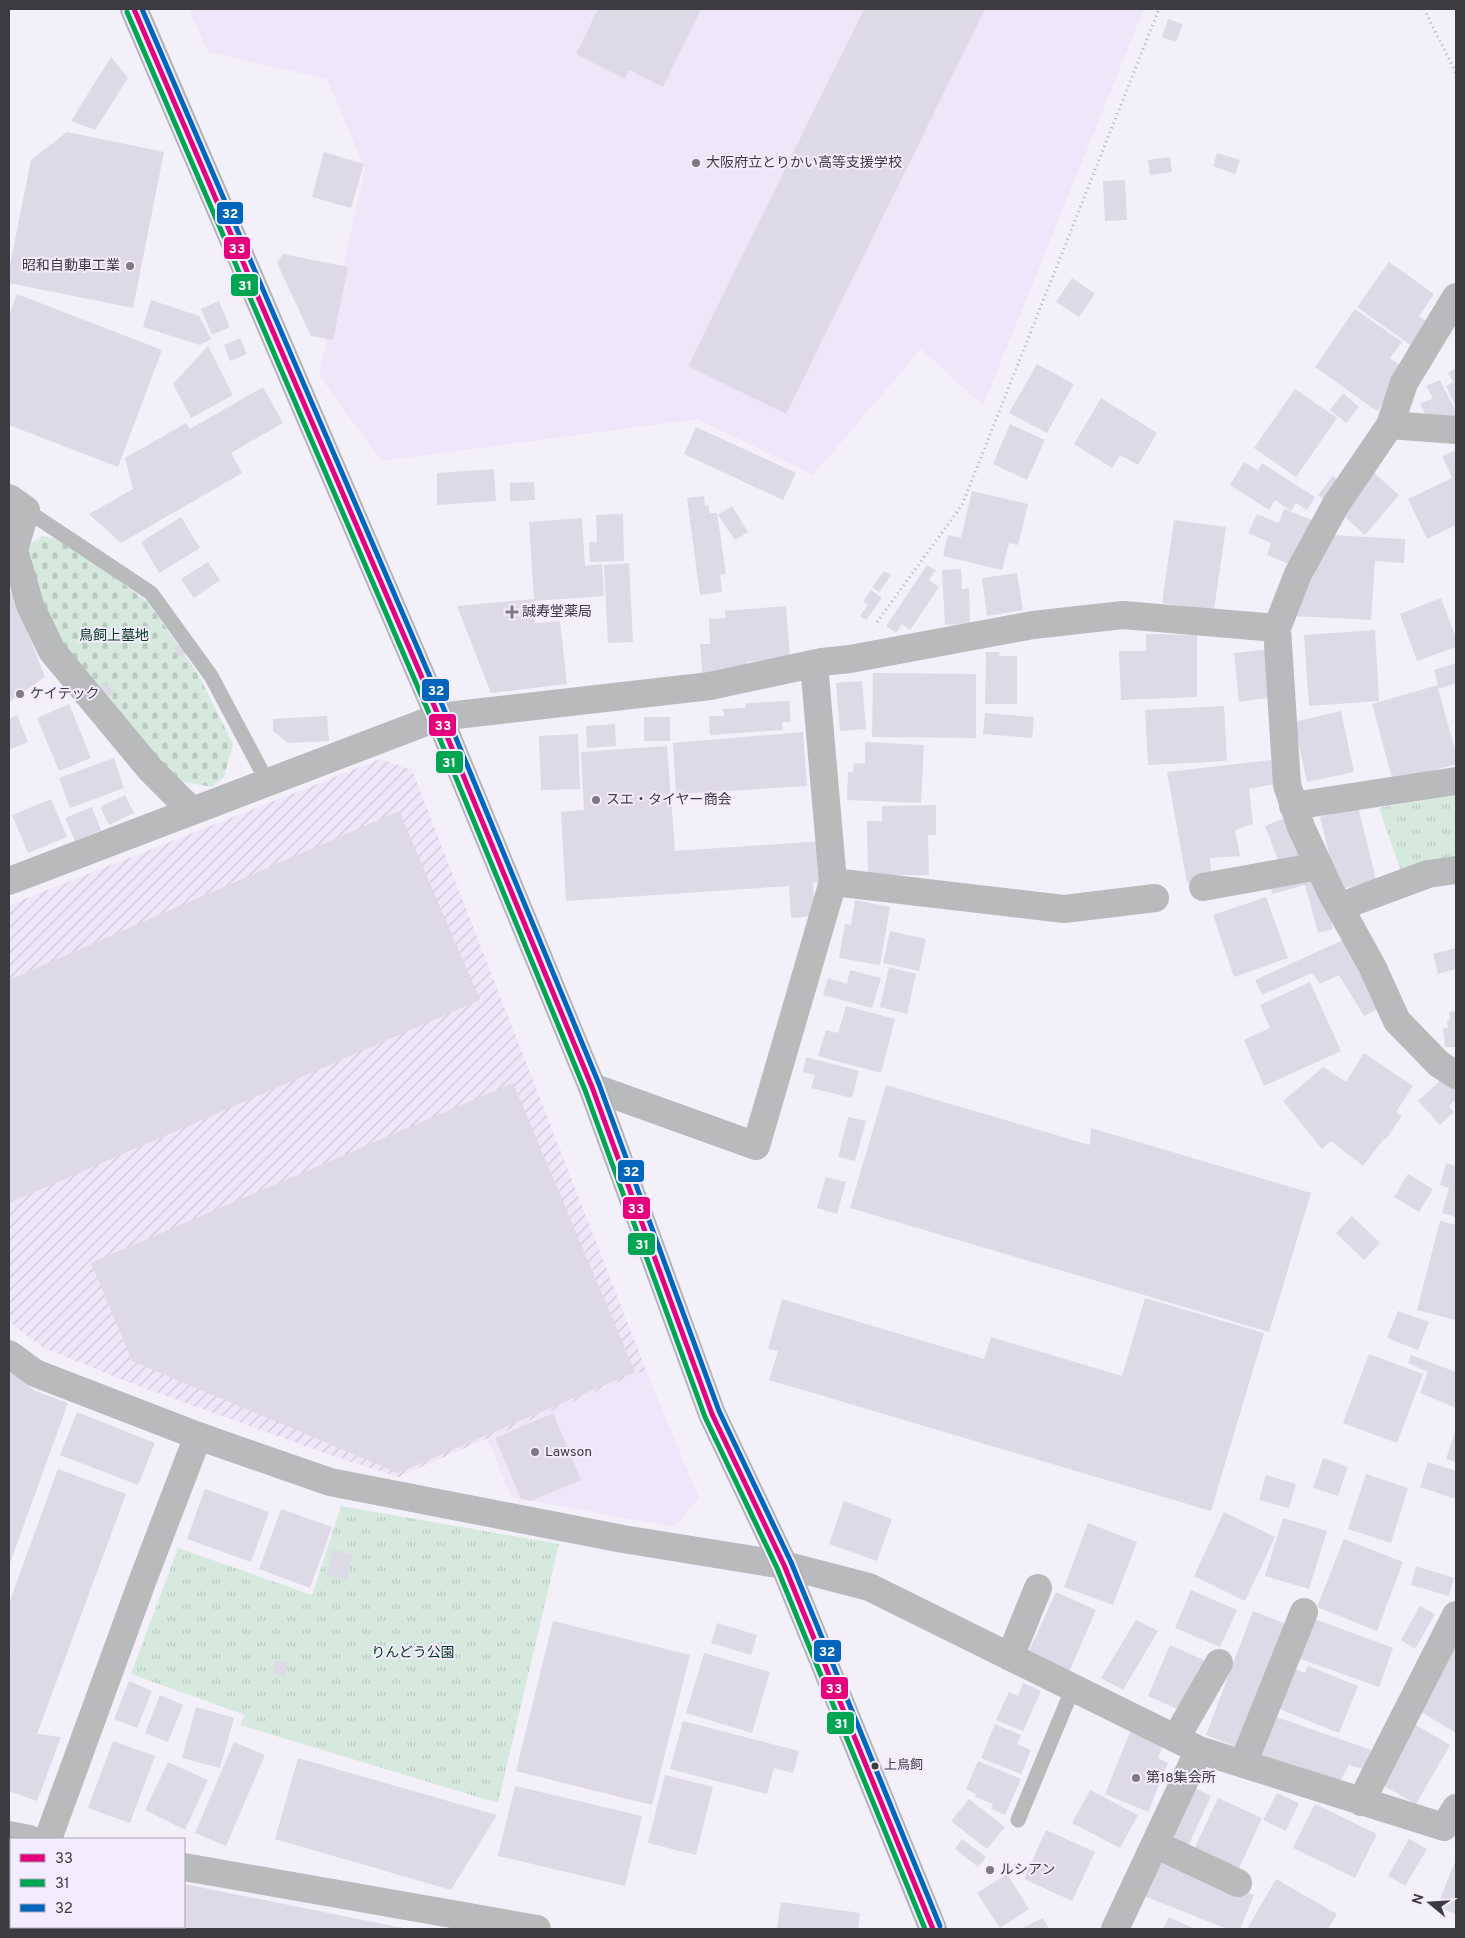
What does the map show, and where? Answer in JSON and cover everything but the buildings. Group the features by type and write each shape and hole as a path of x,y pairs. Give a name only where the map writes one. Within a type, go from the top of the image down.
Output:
{"main road":[{"path":"134,9 439,717 592,1087 712,1414 784,1565 934,1929"}],"street":[{"path":"1454,310 1404,383 1390,425 1335,506 1298,574 1277,628 1286,785 1301,827 1339,907 1372,966 1397,1021 1439,1064 1456,1075"},
{"path":"1390,425 1456,430"},
{"path":"17,504 14,550 30,605 52,651 150,769 192,812"},
{"path":"9,881 439,717 710,686 814,664 850,659 1033,624 1123,615 1277,628"},
{"path":"592,1087 756,1146 833,882 814,664"},
{"path":"1294,806 1456,781"},
{"path":"1203,886 1319,866"},
{"path":"1339,907 1428,874 1456,870"},
{"path":"833,882 1064,909 1155,898"},
{"path":"9,1354 35,1373 198,1436 330,1482 623,1539 784,1565 868,1587 1187,1744 1242,1764 1444,1827 1456,1808"},
{"path":"48,1838 142,1582 198,1436"},
{"path":"1010,1657 1038,1588"},
{"path":"1242,1764 1304,1612"},
{"path":"1361,1802 1456,1615"},
{"path":"1115,1929 1155,1844 1187,1744 1219,1663"},
{"path":"9,1835 24,1838"},
{"path":"1155,1844 1238,1882"},
{"path":"185,1867 538,1929"}],"lane":[{"path":"17,504 151,593 211,676 268,782"},
{"path":"1018,1820 1073,1688"}],"path":[{"path":"850,659 962,505 1159,9"},
{"path":"1424,9 1456,73"}],"shaded area":[{"path":"189,9 1144,9 983,406 921,349 813,475 698,419 381,461 319,375 365,169 327,79 208,52"},
{"path":"381,759 412,770 646,1370 398,1477 330,1455 133,1384 44,1348 9,1322 9,905"},
{"path":"646,1370 699,1498 674,1527 511,1497 487,1438"}],"green space":[{"name":"鳥飼上墓地","path":"42,536 64,541 148,602 198,674 233,744 224,777 212,787 174,780 71,659 37,590 27,552 30,544"},
{"path":"1456,795 1456,861 1400,869 1379,808"},
{"name":"りんどう公園","path":"341,1506 559,1544 498,1803 240,1725 245,1715 131,1674 178,1548 312,1595"}],"transit line":[{"name":"33","path":"134,9 439,717 592,1087 712,1414 784,1565 933,1929"},
{"name":"32","path":"142,9 446,714 599,1084 719,1411 791,1562 940,1926"},
{"name":"31","path":"127,12 432,720 585,1090 705,1417 777,1568 925,1929"}],"place":[{"name":"大阪府立とりかい高等支援学校","path":"696,163"},
{"name":"昭和自動車工業","path":"130,266"},
{"name":"誠寿堂薬局","path":"512,612"},
{"name":"ケイテック","path":"20,694"},
{"name":"スエ・タイヤー商会","path":"596,800"},
{"name":"Lawson","path":"535,1452"},
{"name":"上鳥飼","path":"875,1766"},
{"name":"第18集会所","path":"1136,1778"},
{"name":"ルシアン","path":"990,1870"}]}
